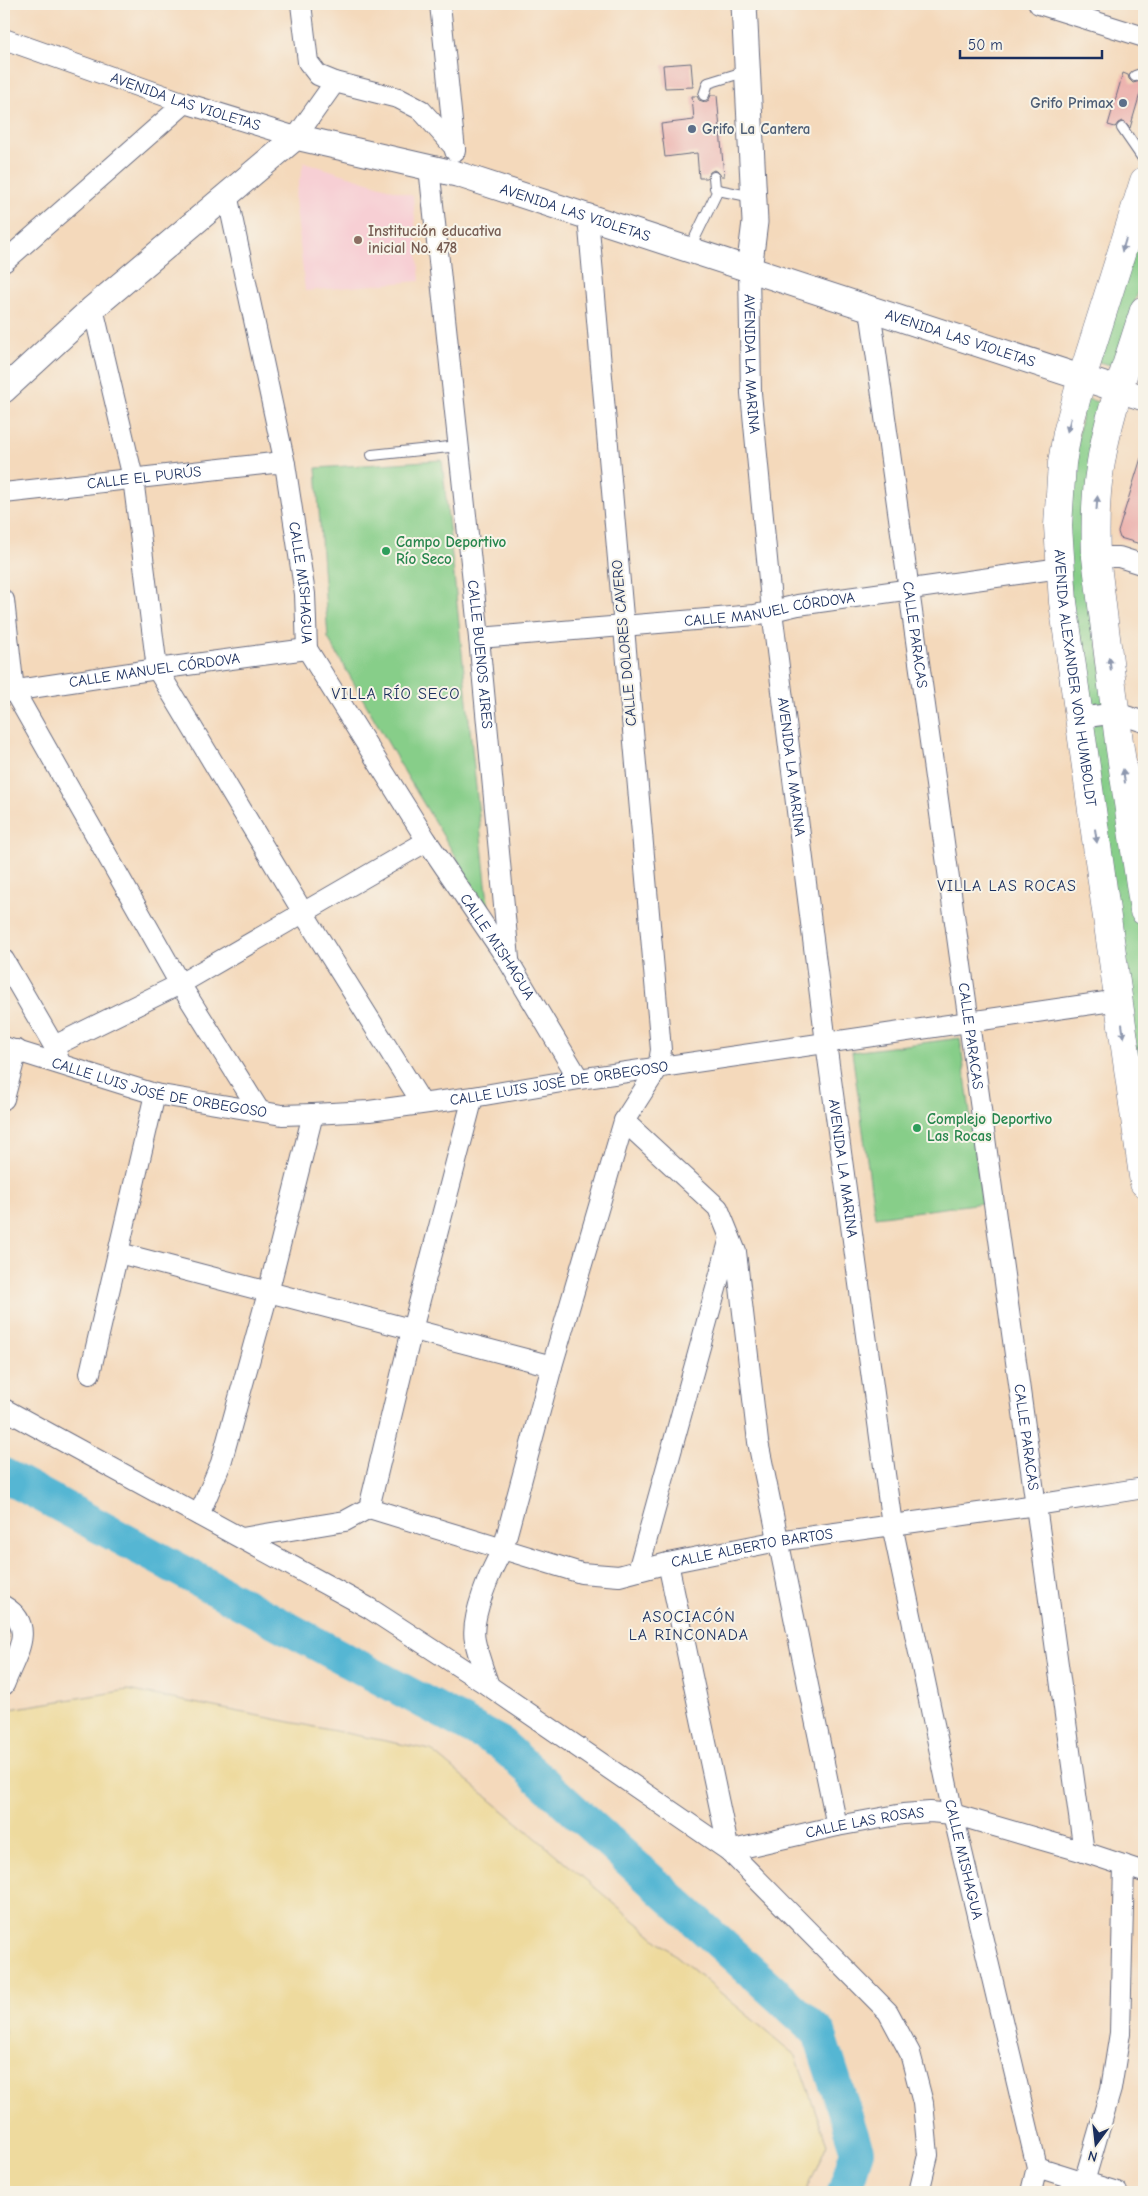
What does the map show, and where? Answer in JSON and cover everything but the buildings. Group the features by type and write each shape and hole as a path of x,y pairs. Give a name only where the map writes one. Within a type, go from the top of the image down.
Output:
{"main road":[{"name":"AVENIDA ALEXANDER VON HUMBOLDT","path":"1144,181 1082,378 1067,434 1062,464 1058,526 1060,568 1079,718 1144,1183"},
{"path":"1144,310 1132,394 1100,470 1095,528 1096,556 1116,713 1144,911"}],"street":[{"path":"300,4 308,62 318,75 335,82 398,98 421,110 455,148"},
{"path":"440,4 457,174"},
{"name":"AVENIDA LA MARINA","path":"744,4 755,222 749,270 751,393 772,611 826,1043 892,1525"},
{"path":"1039,4 1144,36"},
{"name":"AVENIDA LAS VIOLETAS","path":"4,39 185,103 296,137 457,174 1132,394"},
{"path":"4,390 93,308 296,137 335,82"},
{"path":"4,262 185,103"},
{"name":"CALLE BUENOS AIRES","path":"429,167 479,638 509,962"},
{"name":"CALLE MISHAGUA","path":"227,194 285,464 304,594 307,649 427,841 509,962 579,1079"},
{"name":"CALLE DOLORES CAVERO","path":"588,217 622,626 661,1050 658,1068"},
{"path":"93,308 133,478 157,669 304,914 422,1104"},
{"name":"CALLE PARACAS","path":"870,309 1084,1852"},
{"name":"CALLE EL PURÚS","path":"4,493 273,463 285,464"},
{"path":"1096,556 1119,557 1144,565"},
{"name":"CALLE MANUEL CÓRDOVA","path":"479,638 754,615 798,604 1060,568"},
{"path":"4,600 9,692 180,984 258,1110"},
{"name":"CALLE MANUEL CÓRDOVA","path":"9,692 157,669 307,649"},
{"path":"1079,718 1116,713 1144,722"},
{"path":"4,960 57,1055 304,914 427,841"},
{"name":"CALLE LUIS JOSÉ DE ORBEGOSO","path":"10,1048 57,1055 155,1094 282,1115 313,1114 369,1111 474,1097 579,1079 1119,1000"},
{"path":"4,1099 10,1048"},
{"path":"489,1686 474,1639 480,1601 503,1549 552,1366 624,1122 658,1068"},
{"path":"90,1373 155,1094"},
{"path":"242,1538 345,1521 369,1508 412,1330 474,1097"},
{"path":"199,1515 221,1463 268,1293 313,1114"},
{"path":"624,1122 718,1208 736,1252 758,1442 837,1826"},
{"path":"638,1571 730,1238"},
{"path":"119,1253 552,1366"},
{"path":"4,1409 369,1608 489,1686 729,1851 888,2012 910,2053 923,2103 928,2155 919,2192"},
{"name":"CALLE ALBERTO BARTOS","path":"369,1508 581,1573 619,1576 668,1563 778,1541 1144,1488"},
{"name":"CALLE MISHAGUA","path":"892,1525 953,1814 1038,2167 1031,2192"},
{"path":"668,1563 729,1851"},
{"path":"4,1606 16,1613 22,1625 23,1636 4,1685"},
{"name":"CALLE LAS ROSAS","path":"729,1851 837,1826 903,1814 930,1812 953,1814 1084,1852 1144,1872"},
{"path":"1084,2182 1110,2090 1120,2034 1124,1865"},
{"path":"1038,2167 1117,2192"}],"lane":[{"path":"704,95 708,83 748,71"},
{"path":"1122,128 1144,160"},
{"path":"689,250 718,190 714,177"},
{"path":"718,190 754,197"},
{"path":"372,455 458,446"}],"shaded area":[{"name":"Institución educativa inicial No. 478","path":"304,162 413,196 420,281 305,291 295,198"}],"green space":[{"path":"1144,213 1144,272 1115,366 1098,362"},
{"path":"1084,398 1105,404 1087,566 1144,969 1144,1108 1067,569 1067,514"},
{"path":"442,460 489,912 407,776 328,638 316,468"},
{"name":"Complejo Deportivo Las Rocas","path":"960,1038 982,1203 875,1217 852,1052"}],"sand":[{"path":"128,1690 431,1750 796,2056 827,2144 806,2192 4,2192 4,1710"}],"waterway":[{"path":"4,1475 500,1743 819,2033 857,2151 844,2192"}],"place":[{"name":"Grifo Primax","path":"1123,103"},
{"name":"Grifo La Cantera","path":"692,129"},
{"name":"Institución educativa inicial No. 478","path":"358,240"},
{"name":"Campo Deportivo Río Seco","path":"386,551"},
{"name":"Complejo Deportivo Las Rocas","path":"917,1128"}],"district":[{"name":"VILLA RÍO SECO","path":"396,693"},
{"name":"VILLA LAS ROCAS","path":"1007,885"},
{"name":"ASOCIACÓN LA RINCONADA","path":"689,1625"}]}
